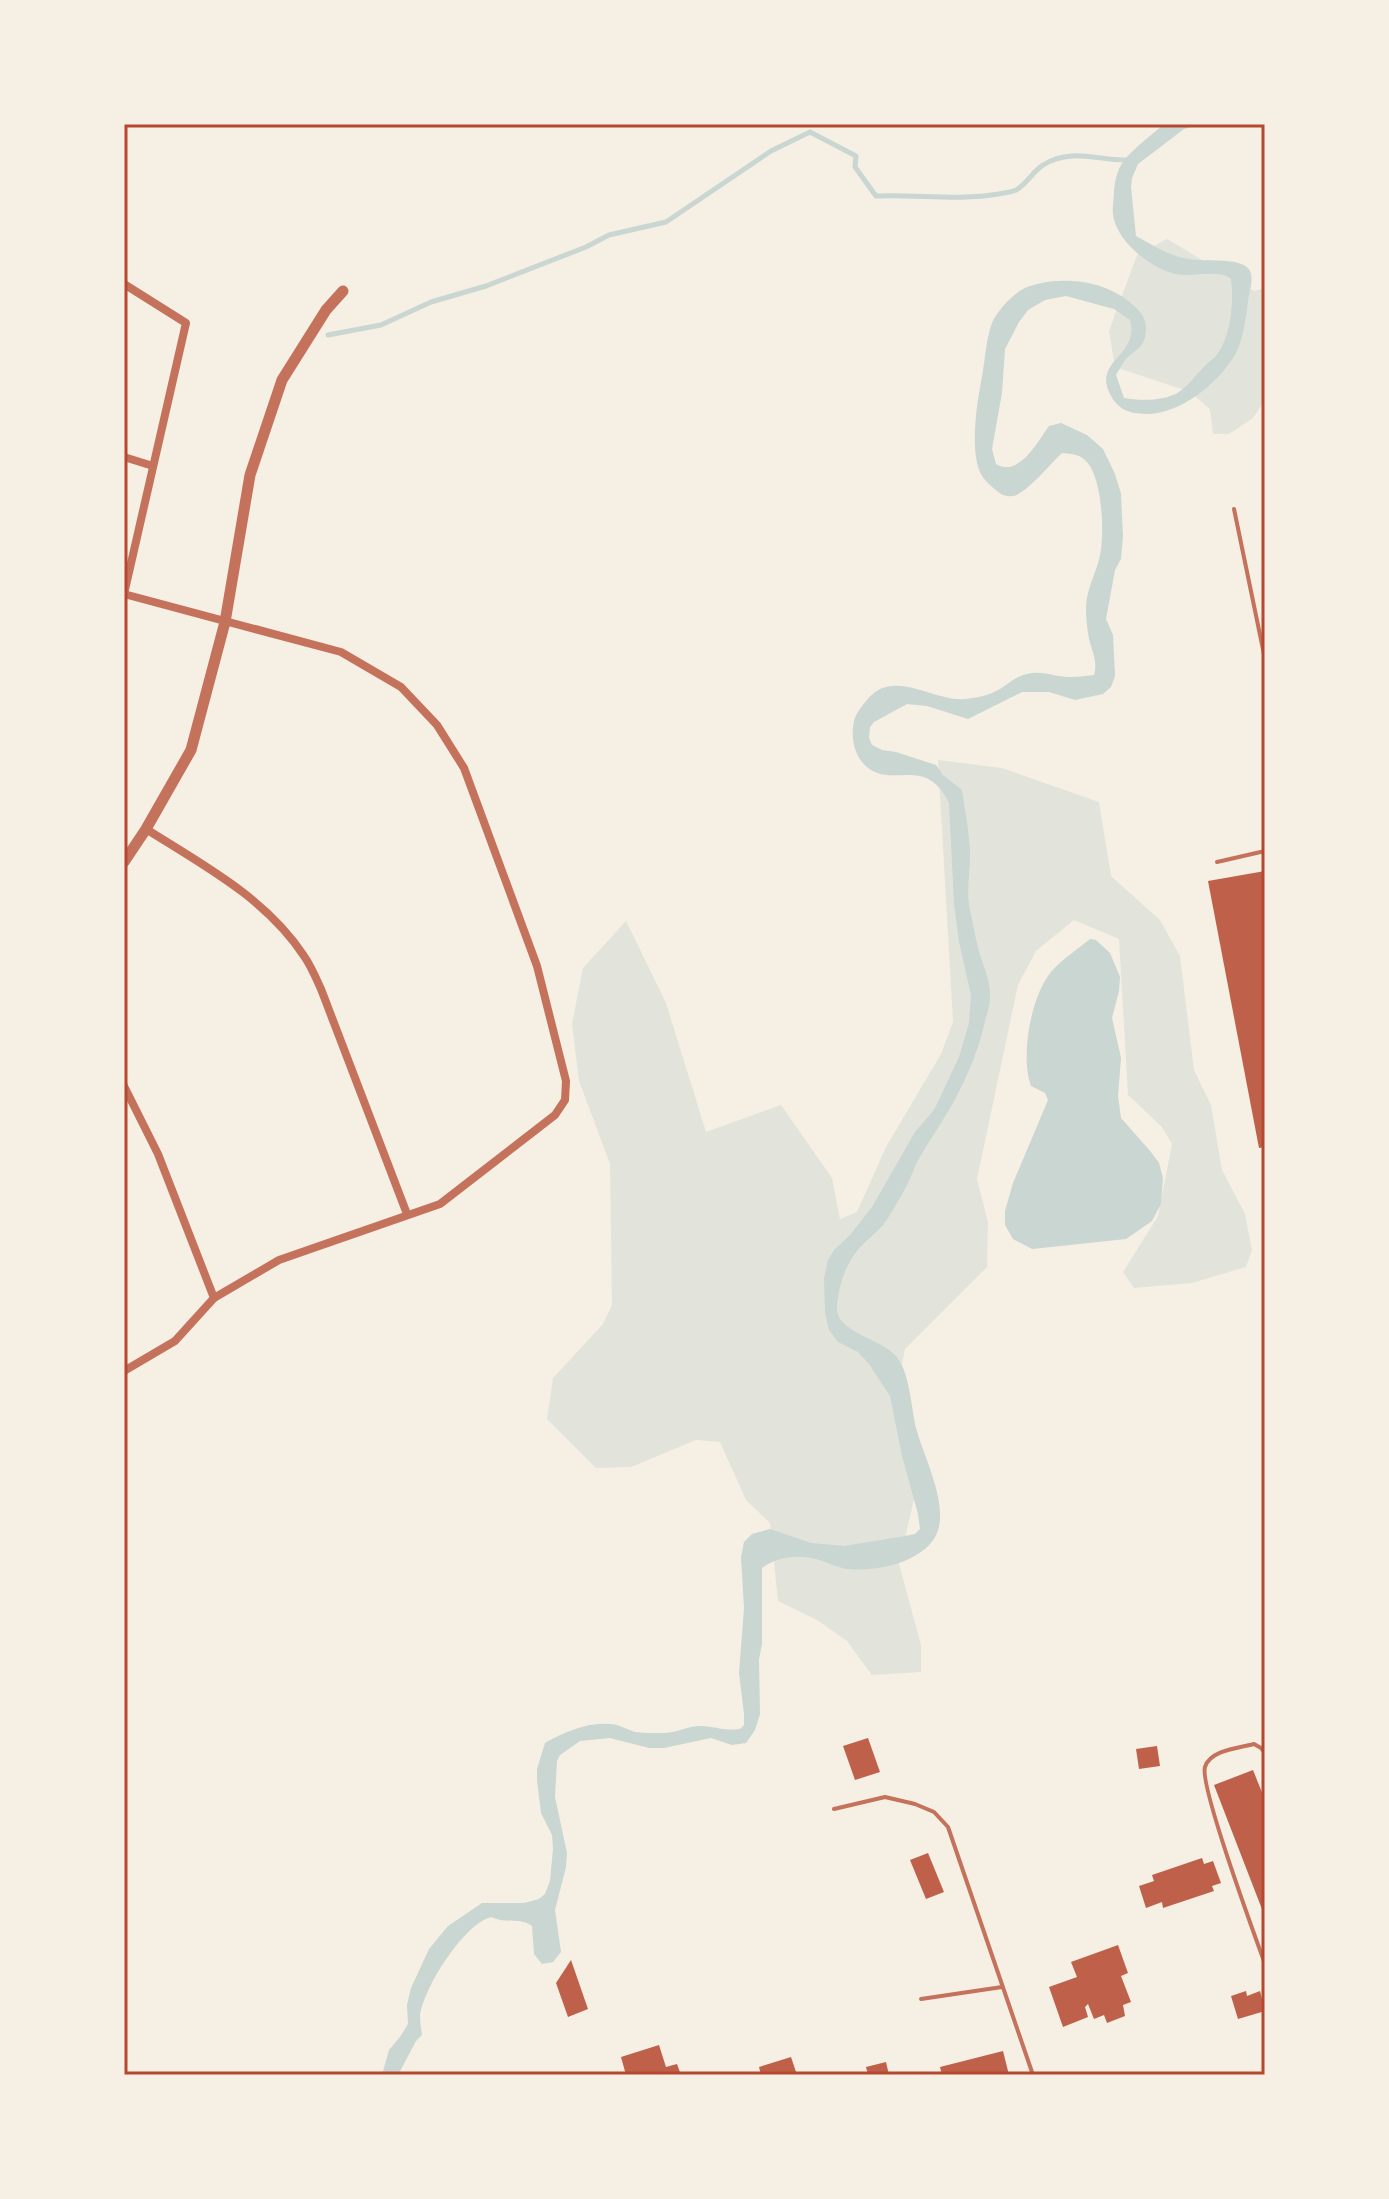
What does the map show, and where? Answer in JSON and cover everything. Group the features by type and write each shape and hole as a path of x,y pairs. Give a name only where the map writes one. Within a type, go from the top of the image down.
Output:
{"street":[{"path":"124,284 186,323 124,594 341,652 401,687 437,725 464,768 537,966 566,1081 565,1100 555,1115 440,1204 279,1260 214,1298 175,1341 124,1371"},
{"path":"124,862 191,750 225,622 250,475 282,380 326,310 343,291"},
{"path":"124,457 153,466"},
{"path":"146,829 236,886 272,917 305,957 321,989 407,1214"},
{"path":"124,1086 158,1154 214,1298"}],"lane":[{"path":"1234,509 1265,659"},
{"path":"1217,862 1265,851"},
{"path":"1265,1753 1254,1744 1213,1755 1205,1764 1203,1777 1265,1964"},
{"path":"834,1809 885,1797 934,1812 948,1827 1033,2075"},
{"path":"921,1999 1003,1987"}],"shaded area":[{"path":"1164,124 1200,124 1184,129 1138,164 1131,187 1136,236 1182,258 1227,261 1247,267 1251,274 1251,286 1244,329 1235,355 1208,386 1185,403 1159,413 1130,412 1114,401 1106,384 1111,366 1128,342 1130,320 1114,309 1066,296 1045,300 1028,310 1005,349 1002,393 992,449 996,464 1012,466 1027,456 1049,426 1061,423 1087,435 1103,449 1121,494 1123,536 1121,559 1115,570 1106,619 1113,635 1115,676 1111,687 1103,694 1075,700 1049,692 1022,692 968,719 927,706 907,704 870,727 872,745 936,765 962,790 970,847 969,903 990,991 979,1044 960,1089 889,1216 849,1263 837,1307 843,1322 894,1354 903,1369 916,1428 940,1508 937,1533 922,1551 886,1567 848,1569 812,1558 797,1557 775,1561 762,1568 760,1714 755,1730 746,1743 732,1745 711,1738 649,1748 610,1738 580,1741 560,1755 555,1797 567,1853 555,1910 561,1952 553,1962 542,1964 534,1954 532,1926 491,1917 480,1922 457,1944 437,1974 420,2016 422,2035 398,2075 382,2075 389,2050 408,2024 407,2005 411,1988 429,1949 448,1926 482,1903 524,1903 545,1894 550,1881 553,1849 552,1835 541,1813 537,1769 545,1743 570,1731 598,1724 648,1733 666,1733 698,1726 740,1729 744,1725 739,1673 744,1608 741,1557 744,1542 752,1534 770,1529 811,1543 844,1546 915,1534 920,1529 890,1396 858,1352 838,1342 829,1330 824,1278 834,1250 872,1207 915,1132 934,1110 959,1057 969,1023 971,995 954,903 949,803 929,779 883,775 872,771 857,753 853,726 856,715 867,700 889,686 965,699 992,693 1027,674 1094,675 1095,661 1088,635 1086,608 1100,556 1102,528 1098,489 1091,467 1080,457 1062,453 1025,490 1013,496 1002,494 985,480 978,467 975,446 977,410 992,323 1019,292 1043,283 1085,282 1111,290 1133,305 1142,316 1146,327 1144,341 1126,359 1116,375 1124,398 1152,400 1174,395 1215,357 1225,340 1230,320 1231,279 1219,274 1179,275 1153,265 1127,243 1113,215 1115,183 1121,165"},
{"path":"1167,239 1254,291 1265,288 1265,400 1253,418 1229,434 1213,434 1210,409 1190,392 1115,367 1109,331 1137,255"},
{"path":"938,760 1002,768 1099,802 1111,876 1160,920 1180,956 1194,1070 1211,1105 1222,1170 1245,1214 1252,1250 1246,1267 1192,1283 1134,1288 1123,1272 1158,1216 1172,1144 1162,1127 1128,1095 1119,939 1074,920 1036,951 1018,985 977,1179 988,1222 987,1267 905,1349 900,1374 919,1478 899,1564 921,1645 921,1672 872,1675 847,1641 817,1620 778,1601 770,1523 746,1500 720,1442 696,1440 631,1467 596,1468 547,1419 553,1378 603,1324 612,1305 610,1164 579,1081 572,1024 583,968 626,921 666,1003 706,1132 781,1105 832,1178 840,1219 857,1212 886,1147 941,1054 953,1022"},
{"path":"1090,939 1096,940 1110,953 1120,977 1112,1018 1121,1058 1118,1096 1121,1118 1159,1163 1163,1178 1161,1204 1152,1221 1126,1239 1032,1249 1013,1239 1005,1225 1005,1211 1013,1183 1048,1100 1045,1093 1031,1086 1027,1059 1029,1027 1038,996 1051,972"}],"building":[{"path":"1265,871 1265,1147 1259,1148 1208,881"},
{"path":"868,1738 880,1772 855,1780 843,1746"},
{"path":"1157,1746 1160,1766 1139,1769 1136,1749"},
{"path":"1253,1770 1265,1800 1265,1917 1214,1785"},
{"path":"928,1853 944,1892 926,1899 910,1860"},
{"path":"1202,1858 1204,1864 1213,1861 1221,1883 1212,1886 1214,1891 1163,1908 1162,1902 1146,1908 1139,1886 1154,1881 1152,1875"},
{"path":"1118,1945 1128,1973 1121,1976 1131,2002 1123,2005 1125,2016 1107,2023 1104,2015 1094,2019 1088,2004 1085,2007 1088,2017 1063,2027 1049,1987 1077,1977 1071,1962"},
{"path":"571,1960 588,2009 568,2017 556,1983"},
{"path":"1246,1991 1247,1996 1260,1991 1265,2011 1238,2019 1231,1996"},
{"path":"659,2045 666,2067 677,2064 681,2075 626,2075 621,2057"},
{"path":"1003,2051 1009,2075 942,2075 940,2067"},
{"path":"791,2057 797,2075 761,2075 759,2067"},
{"path":"886,2062 889,2075 868,2075 866,2067"}],"waterway":[{"path":"328,335 381,325 431,302 486,286 609,235 666,222 771,151 810,132 856,156 855,167 876,196 968,197 998,194 1016,190 1043,165 1064,157 1128,160"}]}
